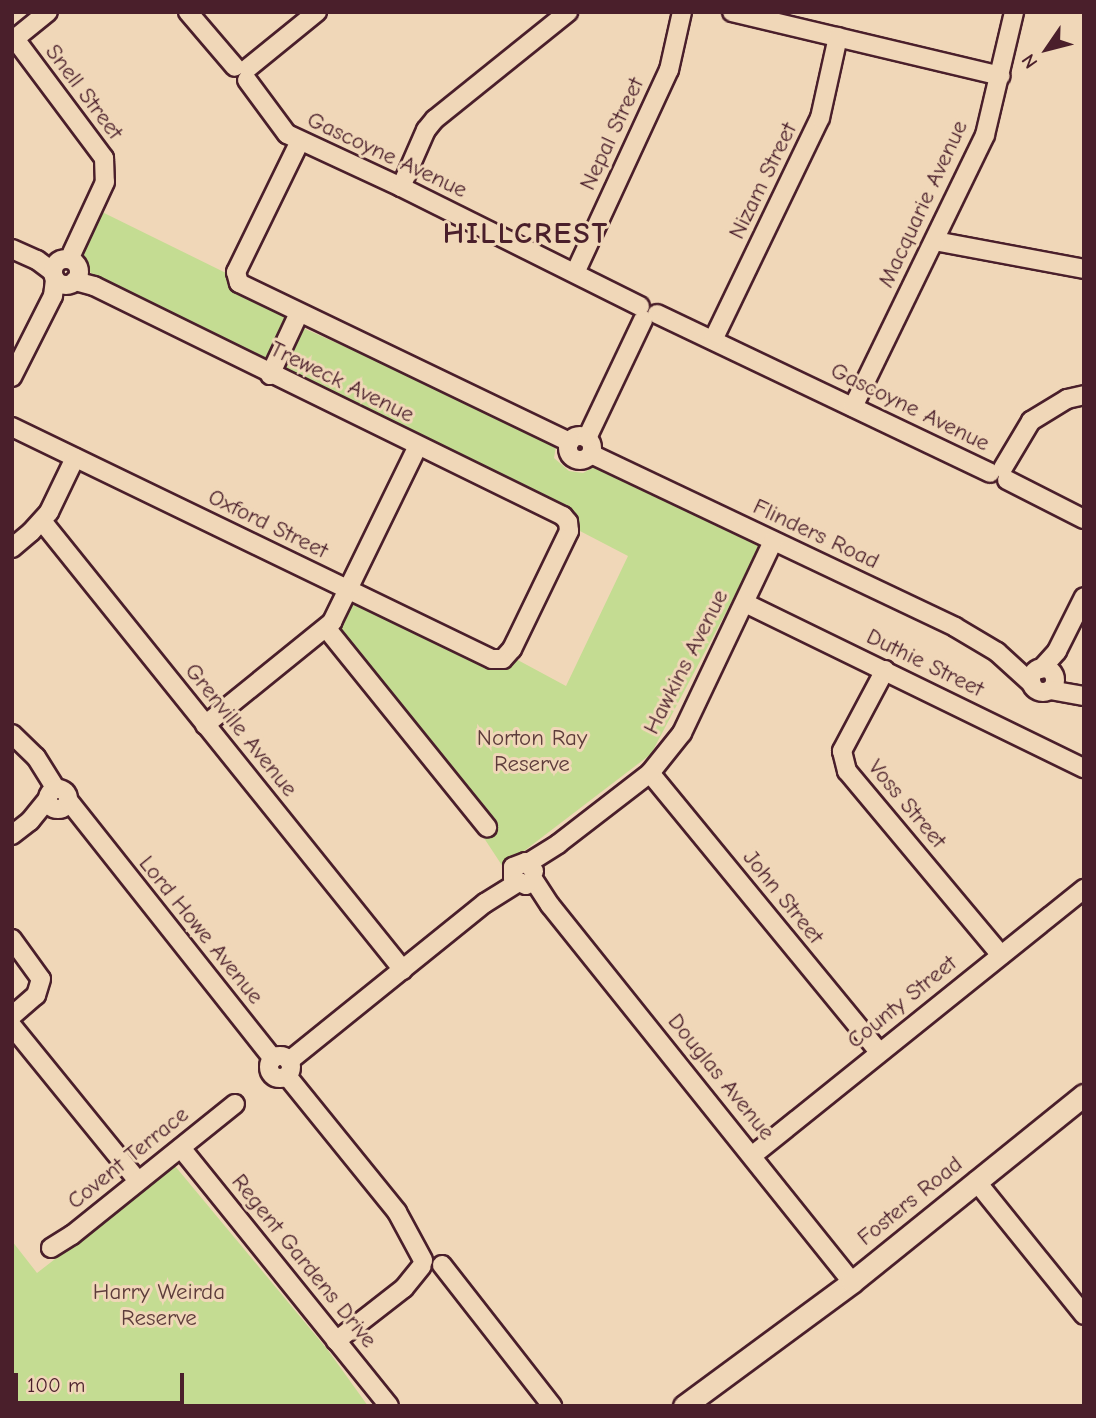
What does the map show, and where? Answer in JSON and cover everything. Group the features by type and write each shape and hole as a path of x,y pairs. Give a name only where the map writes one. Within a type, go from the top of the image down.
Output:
{"main road":[{"name":"Fosters Road","path":"684,1406 852,1282 1084,1095"},
{"name":"Fosters Road","path":"699,1406 767,1346"}],"street":[{"path":"13,40 48,12"},
{"name":"Gascoyne Avenue","path":"188,12 243,72 258,99 287,134 575,273 647,313 713,340 1000,474 1084,519"},
{"path":"243,72 317,12"},
{"path":"401,187 426,130 435,119 568,12"},
{"name":"Nepal Street","path":"575,273 669,70 682,12"},
{"path":"732,12 751,14 1000,76"},
{"name":"Macquarie Avenue","path":"853,407 985,135 1014,12"},
{"name":"Nizam Street","path":"713,340 820,118 838,37"},
{"name":"Snell Street","path":"12,377 64,275 105,182 104,158 13,40"},
{"name":"Flinders Road","path":"300,141 236,272 239,283 583,444 774,541 955,627 1015,667 1045,677 1081,695"},
{"path":"935,241 1084,270"},
{"name":"Treweck Avenue","path":"12,249 64,275 94,286 562,516 568,522 569,531 512,649 503,659"},
{"path":"271,375 299,313"},
{"path":"583,444 647,313"},
{"path":"1000,474 1031,421 1068,399 1084,395"},
{"name":"Oxford Street","path":"12,428 492,659 503,659"},
{"path":"205,725 327,629 418,446"},
{"path":"12,548 42,521 75,458"},
{"name":"Grenville Avenue","path":"42,521 403,970"},
{"name":"Hawkins Avenue","path":"283,1065 650,773 682,733 774,541"},
{"path":"1045,677 1084,597"},
{"name":"Duthie Street","path":"745,603 1084,768"},
{"path":"327,629 487,827"},
{"name":"Voss Street","path":"885,670 842,751 847,771 1001,955"},
{"name":"Lord Howe Avenue","path":"17,740 22,752 56,800 91,832 283,1065 397,1212 431,1265 465,1291 464,1295 551,1406"},
{"name":"John Street","path":"650,773 878,1052"},
{"path":"12,835 56,800"},
{"name":"Douglas Avenue","path":"525,875 753,1155 852,1282"},
{"name":"County Street","path":"753,1155 878,1052 1084,890"},
{"path":"12,939 41,979 36,995 12,1016"},
{"path":"12,1026 137,1180"},
{"name":"Covent Terrace","path":"51,1248 72,1235 137,1180 235,1104"},
{"name":"Regent Gardens Drive","path":"181,1147 389,1406"},
{"path":"976,1181 1084,1315"},
{"path":"336,1341 431,1265"}],"green space":[{"path":"98,210 228,274 291,315 268,368 95,280 81,256"},
{"name":"Norton Ray Reserve","path":"303,328 557,441 554,458 569,471 583,473 598,465 762,544 651,754 503,867 484,838 498,828 338,630 352,603 478,662 514,658 566,686 628,556 578,530 571,511 282,373"},
{"name":"Harry Weirda Reserve","path":"175,1166 327,1349 368,1406 12,1406 12,1241 37,1273"}],"district":[{"name":"HILLCREST","path":"526,234"}]}
